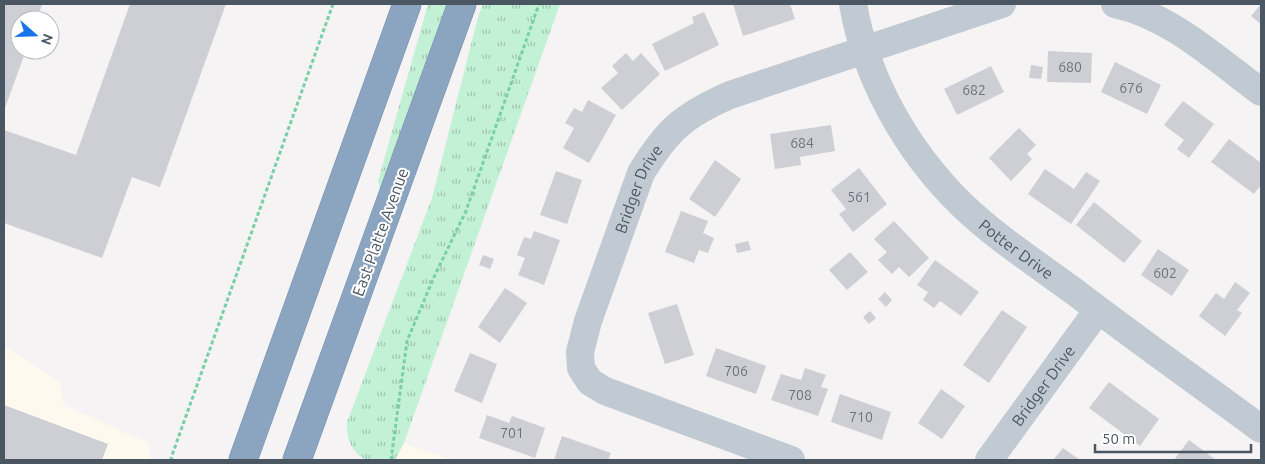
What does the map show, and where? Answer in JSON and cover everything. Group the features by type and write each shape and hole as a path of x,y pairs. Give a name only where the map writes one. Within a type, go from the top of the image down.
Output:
{"highway":[{"path":"243,460 407,4"},
{"name":"East Platte Avenue","path":"297,460 462,4"}],"street":[{"name":"Potter Drive","path":"853,4 875,78 888,105 922,158 962,204 989,227 1098,310 1261,429"},
{"name":"Bridger Drive","path":"791,460 605,390 590,382 581,368 580,352 588,321 641,173 654,151 670,132 688,117 710,104 865,49 1002,4"},
{"path":"1116,4 1150,14 1261,92"},
{"name":"Bridger Drive","path":"989,460 1098,310"}],"path":[{"path":"173,460 171,458 333,4"},
{"path":"391,460 407,341 434,277 466,212 538,4"}],"shaded area":[{"path":"4,346 60,382 64,405 149,443 150,460 4,460"},
{"path":"404,443 452,460 395,460"}],"green space":[{"path":"428,4 447,4 380,190 378,181"},
{"path":"483,4 560,4 404,443 395,460 370,461 353,449 347,433 347,422 432,198 478,17"}],"building":[{"path":"4,4 42,4 40,10 10,10 10,60 22,60 4,111"},
{"path":"130,4 226,4 160,187 132,177 102,258 4,223 4,130 76,155"},
{"path":"733,4 790,4 795,19 743,36"},
{"path":"1261,4 1261,24 1251,16"},
{"path":"704,12 719,45 665,71 652,44 694,23 692,17"},
{"path":"1048,51 1092,53 1091,83 1047,82"},
{"path":"626,53 633,61 641,53 660,74 622,110 601,88 618,73 612,66"},
{"path":"1115,62 1161,85 1147,114 1101,92"},
{"path":"1031,65 1043,67 1041,79 1029,78"},
{"path":"991,66 1004,92 957,115 944,89"},
{"path":"588,100 616,115 589,163 563,148 574,128 565,123 574,108 582,112"},
{"path":"1183,101 1214,124 1189,158 1177,149 1184,140 1164,125"},
{"path":"831,125 835,151 800,157 801,165 775,169 770,134"},
{"path":"1019,128 1036,145 1027,154 1032,159 1011,181 989,158"},
{"path":"1229,139 1261,163 1261,185 1254,194 1211,162"},
{"path":"715,160 741,179 715,217 689,199"},
{"path":"859,168 887,204 853,232 839,214 846,209 831,190"},
{"path":"1045,169 1074,189 1086,172 1100,181 1071,224 1028,194"},
{"path":"556,171 582,180 567,224 540,215"},
{"path":"1094,202 1142,241 1124,263 1076,225"},
{"path":"681,211 708,221 703,233 714,238 708,253 699,250 694,263 665,252"},
{"path":"894,221 929,258 909,277 899,267 892,274 878,260 887,252 874,239"},
{"path":"534,231 560,240 544,285 518,275 525,258 517,255 524,237 531,239"},
{"path":"748,241 751,250 737,253 735,244"},
{"path":"1158,249 1189,270 1172,296 1141,275"},
{"path":"850,252 868,272 847,290 829,270"},
{"path":"483,255 494,259 490,269 479,265"},
{"path":"935,260 979,292 961,316 940,301 934,308 923,300 928,292 917,285"},
{"path":"1235,282 1250,293 1237,310 1242,313 1225,336 1199,316 1216,293 1224,299"},
{"path":"505,288 527,303 500,343 478,327"},
{"path":"885,292 892,300 886,307 878,299"},
{"path":"677,304 694,355 665,364 648,313"},
{"path":"1002,310 1027,327 989,383 963,365"},
{"path":"870,311 876,318 869,324 863,317"},
{"path":"716,348 766,366 756,394 706,376"},
{"path":"470,353 497,364 482,403 454,391"},
{"path":"805,368 826,375 821,387 828,389 818,416 771,400 781,374 801,380"},
{"path":"1109,382 1159,419 1140,446 1089,408"},
{"path":"941,389 965,406 942,439 918,423"},
{"path":"840,394 891,412 882,440 831,422"},
{"path":"4,405 108,444 102,460 4,460"},
{"path":"487,415 509,423 512,416 545,428 535,458 479,438"},
{"path":"562,436 611,453 608,460 554,460"},
{"path":"1189,440 1216,460 1174,460"},
{"path":"1063,448 1080,460 1053,460"}]}
